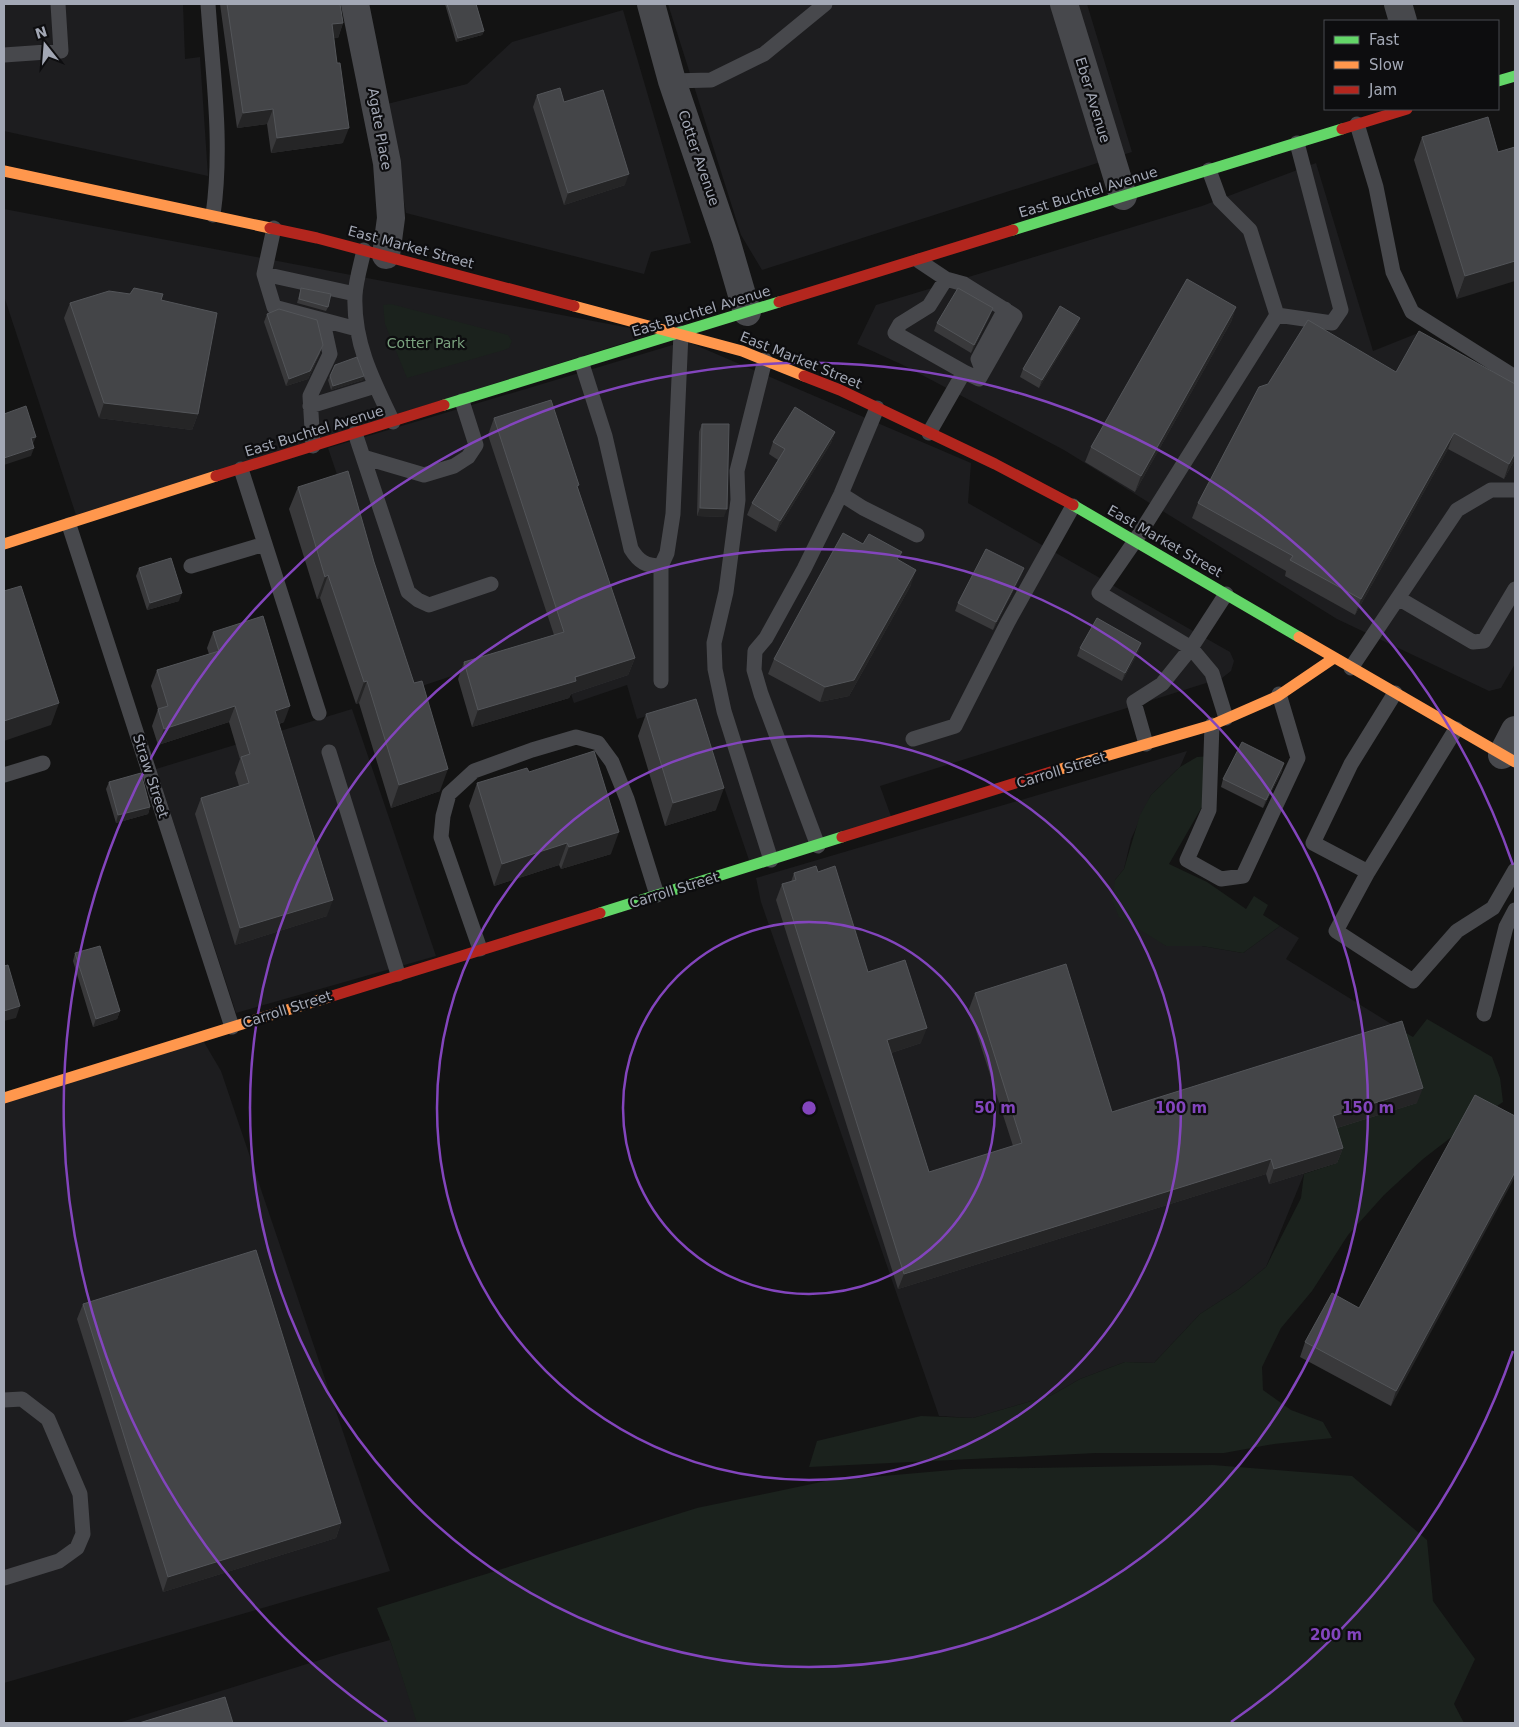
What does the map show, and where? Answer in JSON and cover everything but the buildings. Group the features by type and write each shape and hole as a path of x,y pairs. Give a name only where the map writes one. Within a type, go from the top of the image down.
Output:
{"main road":[{"path":"1499,81 1515,76"},
{"name":"East Buchtel Avenue","path":"4,544 355,433 848,281 919,261 1405,110"},
{"name":"East Market Street","path":"4,171 274,228 375,253 681,333 764,360 877,408 1073,506 1509,758"},
{"name":"Carroll Street","path":"4,1098 398,974 1212,725 1279,694 1334,658"}],"street":[{"name":"Agate Place","path":"355,4 387,163 390,218 375,253"},
{"name":"Cotter Avenue","path":"651,4 672,80 726,240 747,312"},
{"name":"Eber Avenue","path":"1064,4 1123,196"},
{"path":"1398,4 1403,20"},
{"path":"1509,758 1515,730"}],"lane":[{"path":"4,55 61,51 58,4"},
{"path":"208,4 218,145 218,176 213,215"},
{"path":"672,80 711,80 764,54 825,4"},
{"path":"1356,124 1376,187 1393,272 1412,312 1515,377"},
{"path":"1277,315 1332,322 1341,310 1297,143"},
{"path":"1209,170 1220,200 1250,230 1277,315 1135,541 1099,593 1191,648 1212,673 1226,718"},
{"path":"274,228 264,274 274,307 324,322 357,329"},
{"path":"375,253 355,294 357,329 362,364 376,386 393,422"},
{"path":"919,261 946,279 964,284 1015,316 979,379 895,333 900,324 929,306 946,279"},
{"path":"264,274 355,294"},
{"path":"314,446 310,396 323,377 330,354 324,322"},
{"path":"661,681 661,566 667,553 673,514 681,333"},
{"path":"764,360 737,471 738,500 726,592 714,643 716,669 724,711 770,860"},
{"path":"582,364 605,436 631,549 637,560 648,566 661,566"},
{"path":"929,433 964,372"},
{"path":"310,406 376,386"},
{"path":"363,457 424,475 454,466 468,458 476,445 462,401"},
{"path":"818,846 761,694 754,670 755,651 771,630 841,494 877,408"},
{"path":"355,433 408,592 418,600 429,605 491,584"},
{"path":"241,469 319,713"},
{"path":"1351,668 1456,510 1492,490 1515,490"},
{"path":"841,494 863,508 917,535"},
{"path":"913,739 955,726 1008,622 1073,506"},
{"name":"Straw Street","path":"69,524 232,1027"},
{"path":"191,566 265,544"},
{"path":"1398,598 1473,642 1484,641 1515,590"},
{"path":"1146,744 1134,702 1162,684 1191,648 1226,594"},
{"path":"1368,872 1313,843 1351,764 1395,693"},
{"path":"1212,725 1209,810 1187,860 1221,879 1243,876 1298,758 1279,694"},
{"path":"1456,729 1368,872 1336,931 1413,981 1457,931 1493,908 1515,870"},
{"path":"480,949 440,837 443,816 449,794 474,771 532,750 576,737 598,743 612,762 627,799 657,895"},
{"path":"329,752 398,974"},
{"path":"4,775 43,763"},
{"path":"1484,1014 1506,927 1515,910"},
{"path":"4,1400 22,1399 48,1419 80,1494 83,1534 77,1548 59,1561 4,1578"}],"shaded area":[{"path":"4,4 183,4 185,59 200,57 208,176 4,131"},
{"path":"668,4 1087,4 1132,152 762,270 741,235"},
{"path":"623,10 691,243 651,252 644,274 406,213 387,104 467,84 512,42"},
{"path":"1316,163 1373,351 1418,333 1515,389 1515,664 1501,688 1489,691 1337,619 1064,450 905,366 857,344 876,305 1202,206"},
{"path":"4,209 656,333 76,515 4,296"},
{"path":"686,341 971,463 968,503 1230,652 1234,661 1231,671 1222,678 880,786 892,819 750,863 695,702 637,719 627,685 574,703 553,642 410,690 328,448"},
{"path":"352,709 436,956 236,1013 156,769"},
{"path":"1187,751 1180,767 1151,795 1131,839 1124,869 1115,880 1166,946 1202,946 1243,953 1280,926 1299,938 1286,959 1406,1033 1397,1036 1337,1163 1304,1174 1266,1267 1239,1289 1200,1314 1154,1363 1125,1362 1080,1379 1052,1395 973,1418 939,1416 761,902 756,878"},
{"path":"201,1037 221,1071 390,1571 4,1683 4,1098"},
{"path":"390,1640 418,1723 118,1723 339,1654"}],"green space":[{"name":"Cotter Park","path":"391,304 508,335 512,341 509,348 504,350 407,378 385,324 383,305"},
{"path":"1211,756 1210,793 1169,864 1207,882 1246,909 1254,896 1268,905 1263,915 1280,926 1243,953 1202,946 1166,946 1119,917 1112,900 1115,880 1124,869 1140,815 1151,795 1180,767 1197,757"},
{"path":"1427,1019 1492,1057 1500,1078 1503,1102 1458,1132 1423,1159 1384,1195 1348,1235 1312,1291 1281,1328 1262,1367 1263,1390 1291,1410 1323,1422 1332,1438 1274,1444 1224,1453 1096,1453 809,1467 817,1441 921,1416 973,1418 1052,1395 1080,1379 1125,1362 1154,1363 1200,1314 1239,1289 1266,1267 1301,1198 1304,1174 1337,1163 1327,1131 1396,1036 1406,1033 1413,1037"},
{"path":"1213,1465 1352,1476 1427,1540 1433,1601 1475,1659 1454,1704 1464,1723 417,1723 390,1640 377,1608 697,1508 826,1481 963,1469"}],"traffic: fast":[{"path":"1499,81 1515,76"},
{"path":"1013,230 1342,129"},
{"path":"444,405 779,302"},
{"path":"1073,505 1299,637"},
{"path":"600,913 842,837"}],"traffic: slow":[{"path":"4,171 270,228"},
{"path":"574,306 742,351 804,376"},
{"path":"4,544 216,476"},
{"path":"1299,637 1515,762"},
{"path":"1054,771 1212,725 1278,696 1334,658"},
{"path":"4,1098 329,997"}],"traffic: jam":[{"path":"1342,129 1404,110"},
{"path":"270,228 317,238 574,306"},
{"path":"779,302 1013,230"},
{"path":"804,376 840,390 995,464 1073,505"},
{"path":"216,476 444,405"},
{"path":"842,837 1054,771"},
{"path":"329,997 600,913"}]}
